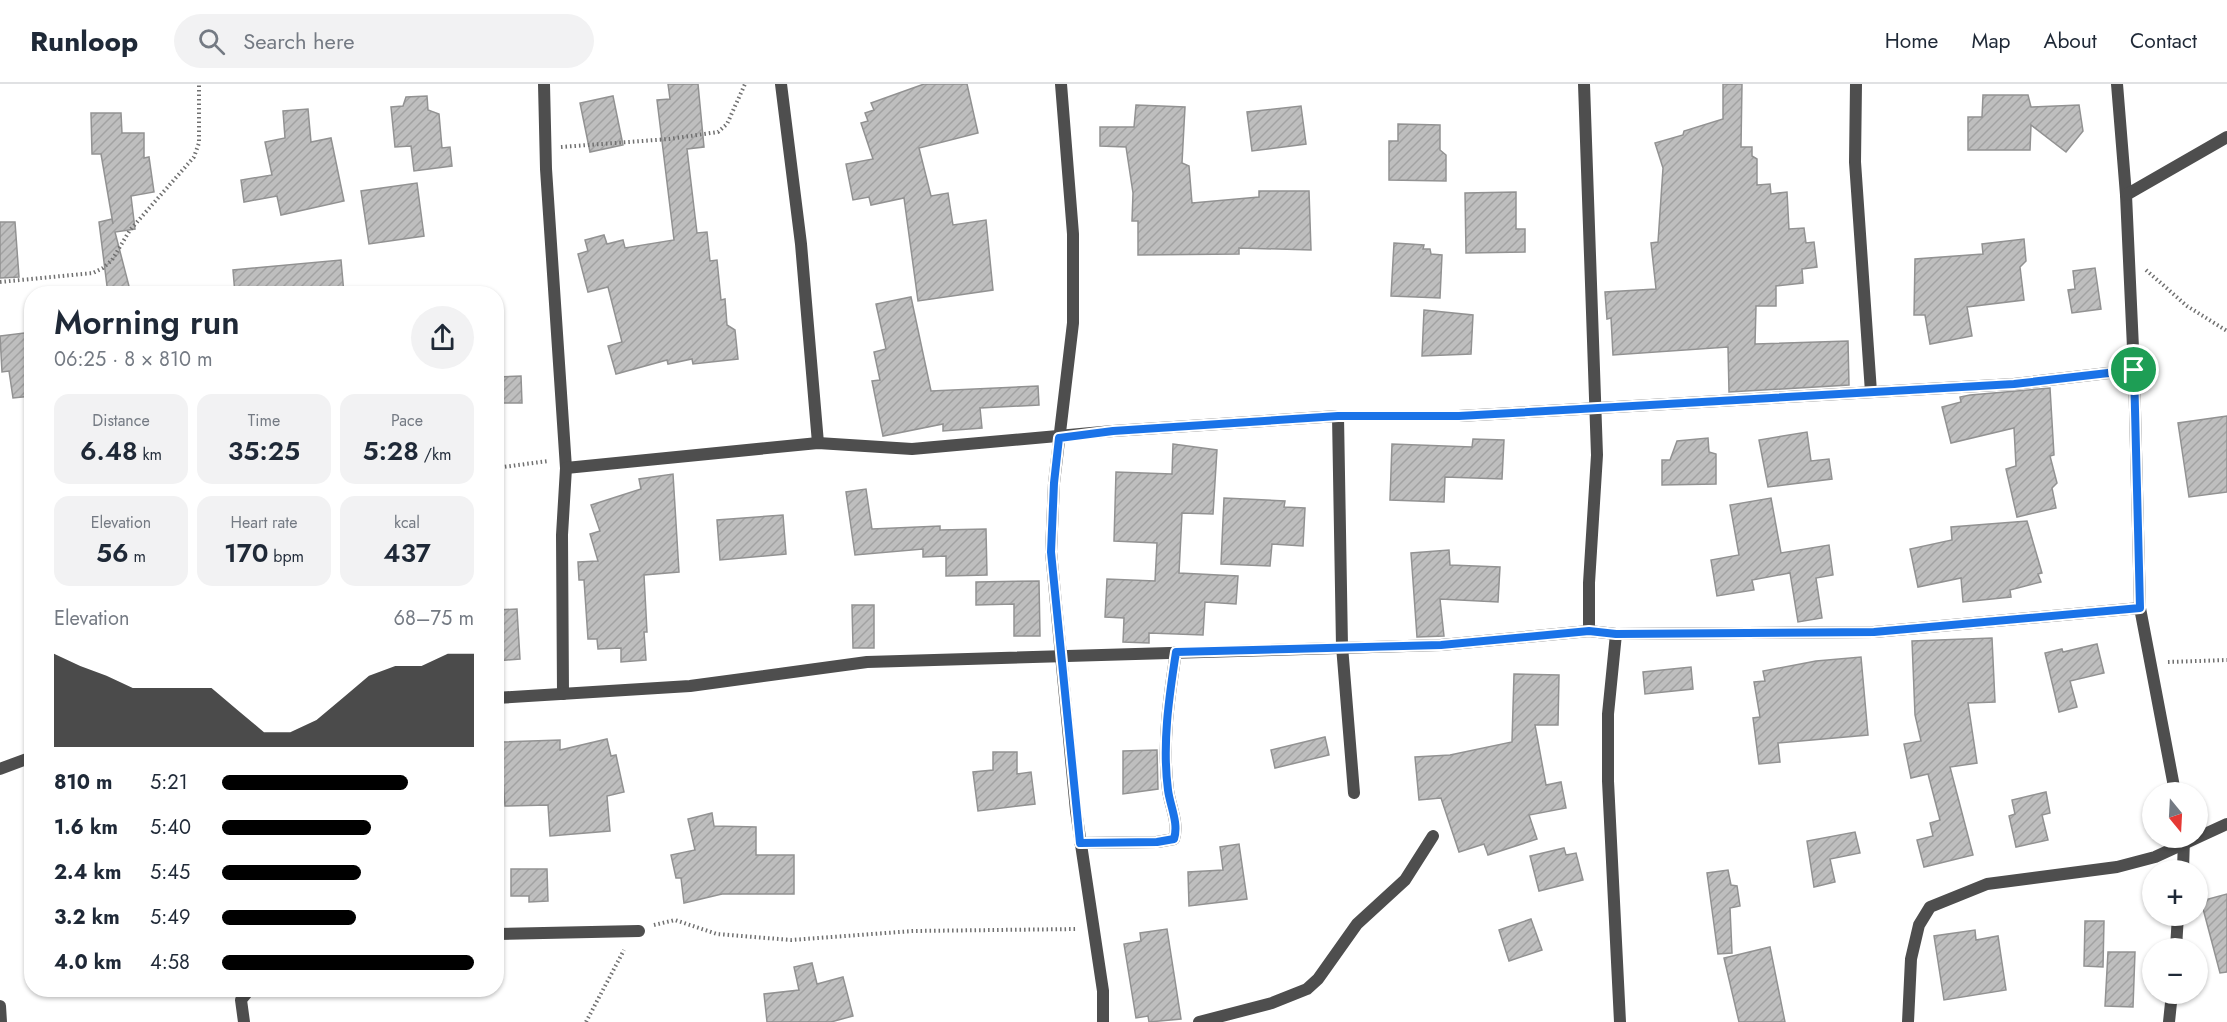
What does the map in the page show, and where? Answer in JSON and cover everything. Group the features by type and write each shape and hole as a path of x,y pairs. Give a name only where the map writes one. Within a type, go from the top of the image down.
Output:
{"street":[{"path":"544,84 545,148 566,463 562,535 563,694"},
{"path":"781,84 802,255 818,443"},
{"path":"1061,84 1073,234 1073,323 1052,502 1051,552 1080,843 1103,991 1103,1022"},
{"path":"1584,84 1597,455 1589,583 1589,631"},
{"path":"1856,84 1855,162 1871,392"},
{"path":"2117,84 2129,255 2140,608 2173,782"},
{"path":"2126,195 2227,136"},
{"path":"566,463 818,443 912,449 1059,438 1113,431 1338,416 1459,416 1595,409 2014,384 2134,370"},
{"path":"1338,416 1342,646 1354,793"},
{"path":"504,698 690,686 867,662 981,657 1060,658 1342,646 1441,645 1589,631 1616,634 1874,632 2140,608"},
{"path":"1616,634 1608,714 1608,781 1620,1022"},
{"path":"1080,843 1157,842 1174,839 1177,830 1169,802 1165,772 1168,718 1176,652"},
{"path":"0,769 24,760"},
{"path":"2208,832 2227,824"},
{"path":"1199,1022 1272,1003 1307,988 1318,979 1358,924 1406,880 1433,836"},
{"path":"1908,1022 1911,959 1919,925 1930,907 1987,884 2117,867 2155,857 2171,848"},
{"path":"504,934 639,931"},
{"path":"243,997 241,1000 244,1022"},
{"path":"2169,1022 2171,1004"},
{"path":"0,1006 1,1022"}],"path":[{"path":"0,282 93,273 112,260 130,230 194,157 199,143 199,84"},
{"path":"545,148 669,139 718,132 727,124 745,84"},
{"path":"2129,255 2187,306 2227,331"},
{"path":"504,467 566,463"},
{"path":"2149,663 2227,660"},
{"path":"586,1022 619,958 639,931 675,920 717,934 791,940 913,931 1094,928"}],"building":[{"path":"668,84 698,84 704,147 687,149 697,233 707,232 710,261 717,260 721,300 725,299 727,325 735,330 738,359 693,364 692,359 668,364 667,360 616,374 608,346 622,342 608,287 588,292 578,254 588,251 585,240 604,235 607,244 623,240 625,248 674,240 657,100 670,99"},
{"path":"924,84 967,84 978,133 919,148 931,196 948,193 953,225 986,220 993,290 918,301 904,198 871,205 869,197 853,200 846,164 873,159 861,123 868,121 865,113 874,110 871,103"},
{"path":"1723,84 1742,84 1741,147 1752,147 1752,156 1757,159 1757,185 1770,184 1771,194 1787,192 1789,229 1804,228 1806,243 1814,242 1817,267 1802,269 1803,283 1776,286 1776,306 1756,306 1755,344 1848,341 1849,385 1729,392 1728,347 1613,355 1611,318 1607,319 1605,292 1656,289 1651,243 1658,242 1663,168 1655,143 1723,119"},
{"path":"1983,95 2028,95 2031,107 2079,105 2083,131 2066,152 2031,125 2030,150 1968,150 1968,117 1982,117"},
{"path":"427,96 428,110 439,114 442,148 450,147 452,166 414,171 411,146 395,147 391,107 403,106 406,97"},
{"path":"613,96 623,145 590,152 580,103"},
{"path":"1136,105 1185,107 1182,163 1189,166 1192,203 1259,197 1259,191 1309,191 1311,250 1239,248 1239,254 1138,255 1138,221 1132,221 1133,193 1126,147 1100,146 1100,127 1134,127"},
{"path":"1301,106 1306,144 1252,151 1247,112"},
{"path":"308,109 311,142 331,138 344,201 281,215 277,196 244,202 241,180 272,175 265,142 285,138 283,111"},
{"path":"91,113 121,113 122,133 144,133 144,158 149,157 154,192 131,196 135,229 115,232 129,286 107,286 99,222 112,219 113,224 101,154 92,154"},
{"path":"1398,124 1440,125 1440,150 1446,155 1446,181 1389,180 1389,141 1398,141"},
{"path":"417,183 424,236 369,244 361,191"},
{"path":"1516,192 1516,229 1525,229 1525,252 1466,253 1465,193"},
{"path":"0,222 15,222 19,277 0,278"},
{"path":"2024,239 2026,261 2020,267 2024,300 1967,307 1972,336 1930,344 1925,315 1914,315 1915,259 1983,254 1982,244"},
{"path":"1394,243 1424,245 1423,249 1430,249 1431,254 1442,255 1440,298 1391,296"},
{"path":"341,260 343,286 234,286 233,270"},
{"path":"2095,268 2101,309 2072,313 2068,290 2075,289 2073,271"},
{"path":"911,297 931,391 1038,386 1039,405 980,408 982,428 943,431 943,424 883,436 872,381 880,380 874,352 886,349 876,304"},
{"path":"1424,310 1473,315 1471,354 1422,356"},
{"path":"24,333 24,397 13,398 9,371 2,372 0,336"},
{"path":"521,376 522,403 504,403 504,377"},
{"path":"2050,388 2054,455 2050,456 2057,483 2052,488 2056,508 2017,517 2006,469 2016,466 2014,428 1951,443 1942,407 1961,402 1960,397 1970,395"},
{"path":"2227,416 2227,492 2189,497 2178,423"},
{"path":"1807,432 1811,461 1829,459 1832,479 1768,487 1759,440"},
{"path":"1708,438 1709,452 1716,454 1716,484 1662,485 1662,460 1670,460 1677,441"},
{"path":"1473,439 1504,440 1502,479 1445,477 1444,502 1390,500 1392,444 1472,447"},
{"path":"1173,444 1217,450 1213,514 1182,513 1179,573 1238,576 1236,604 1205,602 1203,635 1149,633 1149,643 1123,642 1124,618 1105,617 1107,579 1155,581 1157,543 1114,541 1116,472 1172,474"},
{"path":"673,474 679,572 644,575 646,660 621,662 621,648 598,649 597,639 588,639 584,580 579,580 578,562 598,561 590,534 600,531 591,505 641,489 639,479"},
{"path":"866,489 872,529 940,526 940,530 986,529 987,575 946,576 946,556 923,557 923,549 855,555 846,492"},
{"path":"1224,498 1285,501 1284,507 1305,508 1303,546 1272,544 1270,566 1221,564"},
{"path":"1771,498 1781,553 1829,545 1833,575 1816,578 1822,618 1798,622 1790,573 1752,580 1754,590 1717,596 1711,560 1739,555 1730,505"},
{"path":"783,515 786,554 720,560 717,520"},
{"path":"2027,521 2042,573 2038,574 2041,582 2010,590 2011,597 1963,602 1961,578 1918,587 1910,549 1952,540 1951,527"},
{"path":"1449,550 1450,565 1500,567 1498,602 1440,599 1444,636 1417,637 1411,553"},
{"path":"1039,581 1040,636 1014,636 1014,604 976,605 976,582"},
{"path":"852,605 874,605 874,648 853,648"},
{"path":"517,609 520,659 504,660 504,610"},
{"path":"1992,638 1995,702 1968,703 1977,763 1950,767 1973,855 1924,867 1917,840 1933,836 1930,823 1940,820 1928,774 1911,778 1904,744 1921,741 1915,715 1912,641"},
{"path":"2097,644 2104,673 2070,681 2077,707 2059,712 2045,653 2062,649 2063,652"},
{"path":"1861,657 1868,735 1778,743 1780,762 1759,764 1753,718 1760,717 1754,682 1765,681 1763,671 1816,661"},
{"path":"1691,667 1693,689 1645,694 1643,672"},
{"path":"1514,674 1559,675 1558,725 1535,725 1546,785 1561,782 1566,808 1529,815 1537,839 1488,855 1484,844 1459,852 1441,798 1419,800 1415,757 1450,755 1512,742"},
{"path":"1325,737 1329,755 1275,768 1271,750"},
{"path":"607,739 611,756 616,755 624,792 607,796 610,831 550,836 548,805 505,806 504,742 560,740 560,750"},
{"path":"1157,750 1158,789 1123,794 1123,751"},
{"path":"993,752 1017,752 1017,774 1031,772 1035,804 978,811 973,772 993,770"},
{"path":"2046,792 2050,813 2042,815 2048,840 2016,847 2009,816 2015,814 2012,800"},
{"path":"712,813 714,826 756,827 756,855 794,855 794,894 722,894 684,903 681,878 676,878 671,855 695,850 688,819"},
{"path":"1855,832 1860,853 1830,859 1835,882 1814,887 1807,841"},
{"path":"1239,844 1247,899 1189,906 1188,872 1223,870 1220,847"},
{"path":"1564,848 1566,855 1576,853 1583,880 1539,891 1530,856"},
{"path":"511,869 547,869 548,901 529,902 529,896 511,896"},
{"path":"1728,870 1731,885 1737,886 1740,906 1730,908 1732,953 1718,954 1707,873"},
{"path":"2227,894 2227,972 2220,973 2208,926 2208,899"},
{"path":"1531,919 1542,950 1509,961 1499,930"},
{"path":"2085,921 2104,921 2103,967 2084,966"},
{"path":"1167,929 1181,1019 1149,1022 1148,1016 1136,1018 1124,944 1141,941 1140,933"},
{"path":"1975,930 1976,940 1998,936 2006,990 1944,1000 1934,936"},
{"path":"1770,947 1785,1022 1739,1022 1724,958"},
{"path":"2108,952 2135,952 2133,1007 2105,1006"},
{"path":"812,963 817,984 843,977 853,1016 831,1022 767,1022 764,994 799,990 794,967"}],"route":[{"path":"2134,370 2140,608 1874,632 1616,634 1589,631 1441,645 1220,649 1176,652 1170,689 1165,772 1169,802 1177,830 1174,839 1157,842 1080,843 1051,552 1051,521 1059,438 1113,431 1338,416 1459,416 2014,384 2134,370"}]}
